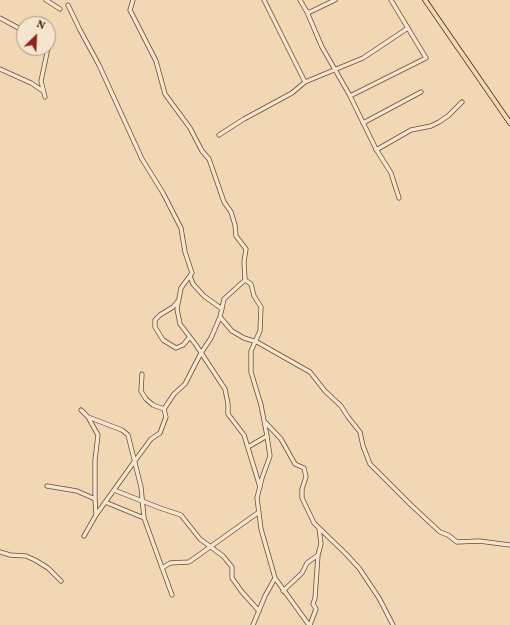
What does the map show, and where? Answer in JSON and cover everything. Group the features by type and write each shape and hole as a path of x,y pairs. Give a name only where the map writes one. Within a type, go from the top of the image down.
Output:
{"main road":[{"path":"425,0 510,123"}],"street":[{"path":"46,0 60,9"},
{"path":"133,0 130,10 156,61 165,94 190,128 202,151 209,159 224,202 235,225 236,236 246,249 244,262 245,280"},
{"path":"264,0 305,82"},
{"path":"300,0 307,12 322,47 350,96 376,150 391,173 399,198"},
{"path":"307,12 335,0"},
{"path":"350,96 426,58 391,0"},
{"path":"68,6 99,65 142,159 164,193 180,228 192,273 181,288 177,309 180,324 225,389 228,414 244,435 260,487"},
{"path":"0,18 16,27"},
{"path":"219,135 244,118 292,93 305,82 375,51 387,41 408,28"},
{"path":"45,97 41,81 46,56"},
{"path":"0,69 31,83 43,91"},
{"path":"363,123 421,92"},
{"path":"376,150 411,130 431,126 439,122 448,116 462,102"},
{"path":"190,276 193,284 204,296 222,309"},
{"path":"84,536 96,515 134,462 151,439 160,433 166,417 164,409 174,394 185,384 201,353 211,338 220,317 224,299 245,280"},
{"path":"245,280 251,284 254,296 261,307 260,331 251,352 251,372 268,436 270,456 257,498 261,529 275,578 283,591 310,625 316,610 313,604 315,598 318,555 321,544 319,528"},
{"path":"179,301 155,320 155,327 163,340 176,348 183,345 189,338"},
{"path":"220,317 232,330 244,338 255,341 310,372 325,391 342,406 348,417 360,432 363,446 370,464 440,532 448,535 457,542 479,541 510,545"},
{"path":"142,374 141,391 146,399 152,405 164,409"},
{"path":"80,410 88,417 98,435 95,460 96,515"},
{"path":"88,417 122,430 128,435 141,487 144,518 172,595"},
{"path":"264,422 281,439 295,464 304,468 306,477 302,489 302,498 314,523 359,568 380,598 393,625"},
{"path":"248,447 268,436"},
{"path":"47,486 77,491 95,499"},
{"path":"114,490 181,515 200,539 223,556 232,567 232,578 259,611"},
{"path":"105,502 144,518"},
{"path":"162,568 170,563 189,562 259,512"},
{"path":"0,552 10,555 26,556 35,560 48,568 60,581"},
{"path":"283,591 302,573 307,563 318,555"},
{"path":"254,625 265,596 275,578"}]}
